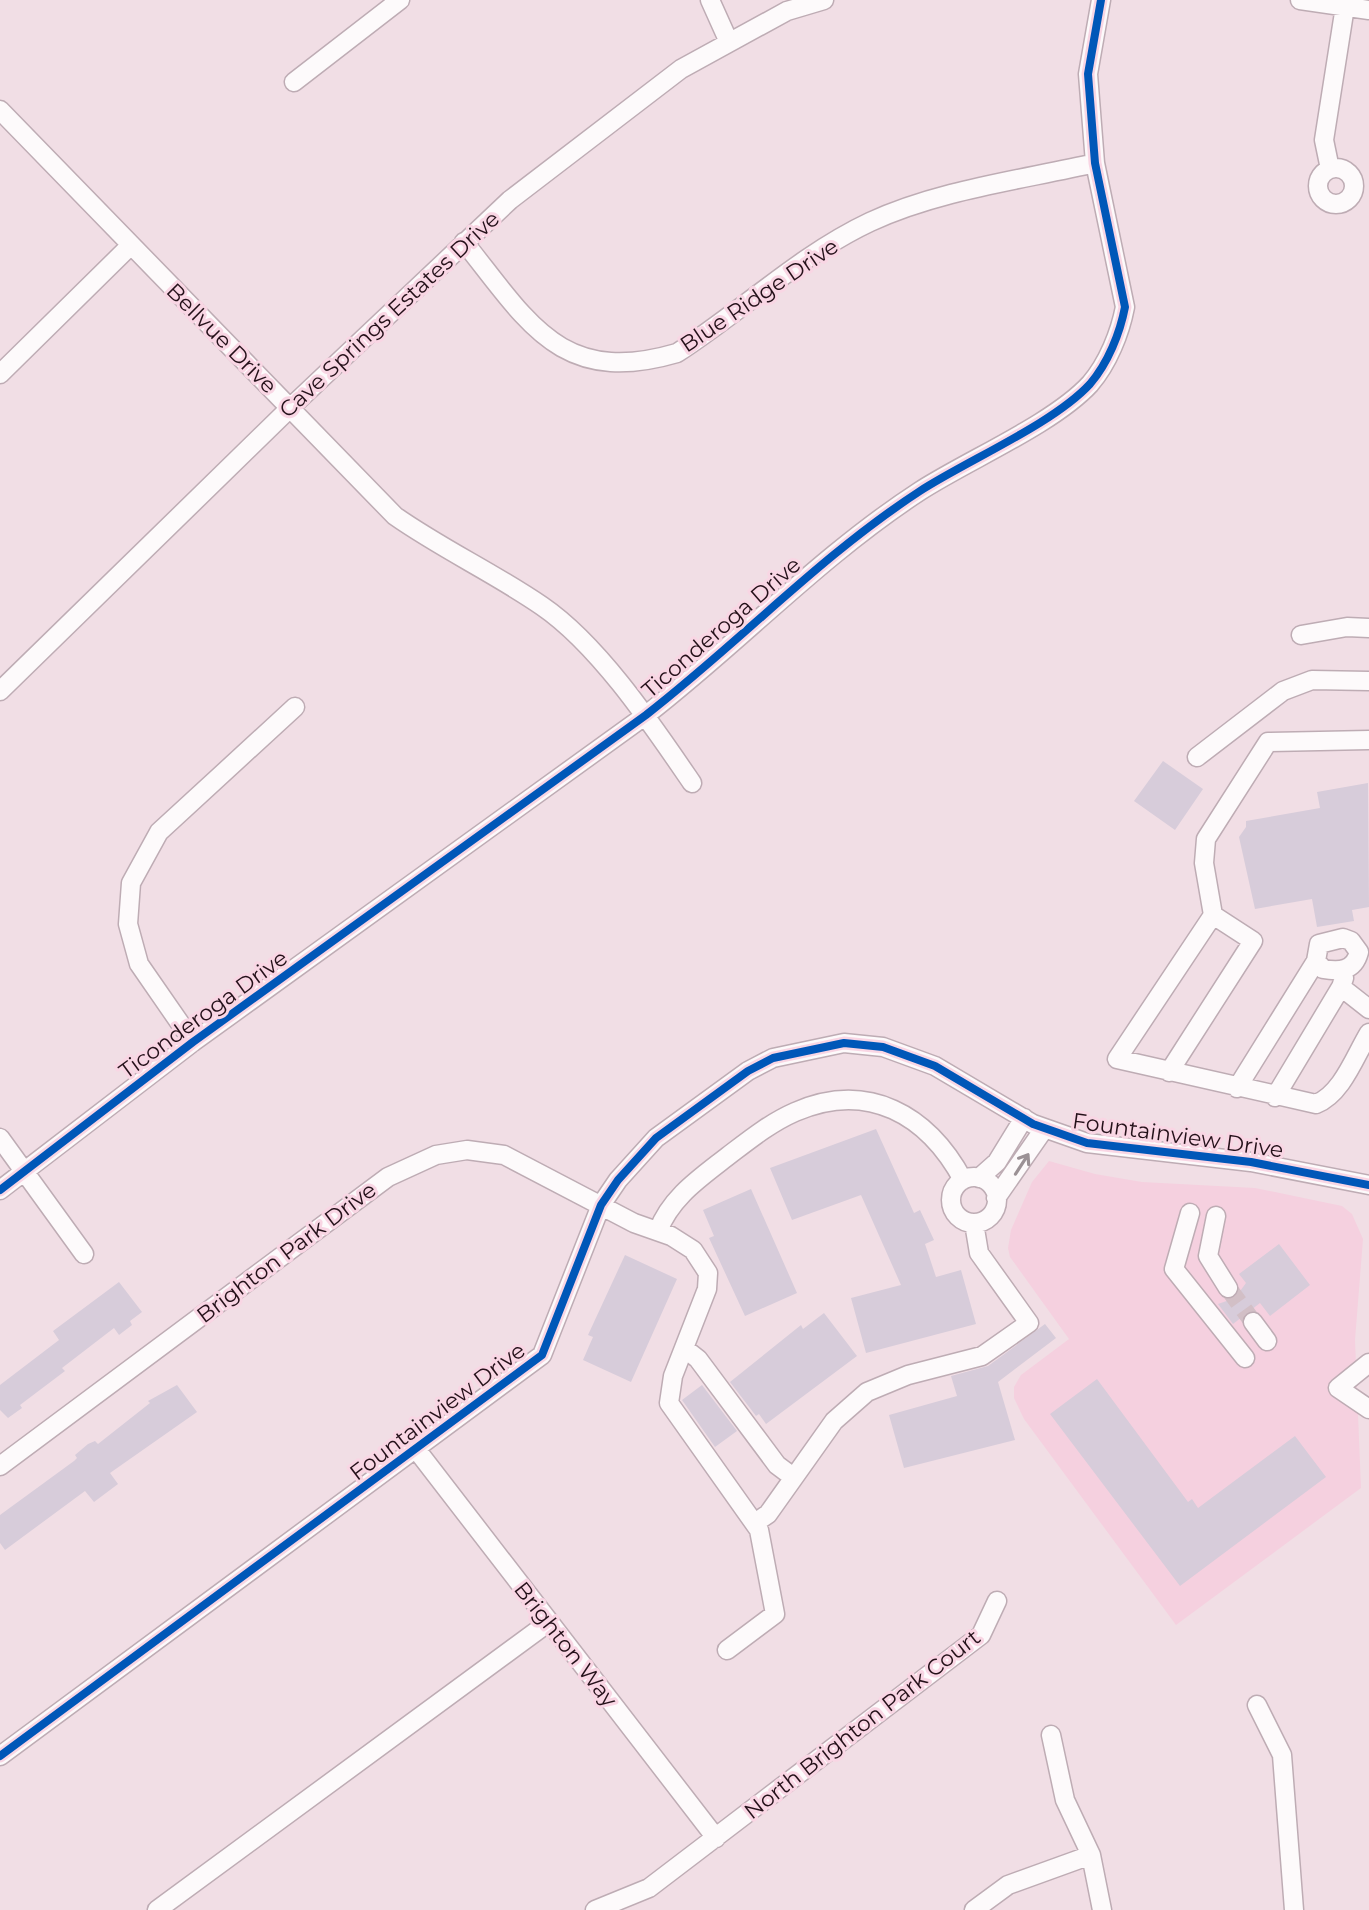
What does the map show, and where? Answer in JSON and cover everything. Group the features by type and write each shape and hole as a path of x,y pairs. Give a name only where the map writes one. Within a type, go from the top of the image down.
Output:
{"street":[{"path":"294,82 400,0"},
{"path":"710,0 728,40"},
{"name":"Cave Springs Estates Drive","path":"0,691 464,242 579,144 681,69 728,40 787,11 824,0"},
{"name":"Ticonderoga Drive","path":"0,1190 193,1042 646,715 710,666 847,543 920,491 1063,407 1090,384 1121,327 1125,307 1095,163 1088,74 1101,0"},
{"path":"1300,0 1346,3 1369,10"},
{"path":"1330,169 1324,140 1346,3"},
{"name":"Bellvue Drive","path":"0,110 395,516 438,546 544,607 619,682 646,715 692,783"},
{"name":"Blue Ridge Drive","path":"464,242 521,313 545,336 577,358 627,363 677,353 825,249 894,212 1095,163"},
{"path":"0,374 130,246"},
{"path":"1301,635 1347,627 1369,628"},
{"path":"1197,757 1283,691 1312,680 1369,681"},
{"path":"193,1042 139,964 128,924 131,883 159,832 295,707"},
{"path":"1369,740 1268,742 1206,839 1204,863 1213,915 1117,1059 1316,1104 1328,1099 1369,1033"},
{"path":"1169,1072 1253,941 1213,915"},
{"path":"1237,1088 1316,961 1319,944 1327,939 1351,941 1364,952 1344,978 1275,1097"},
{"path":"1316,961 1323,969 1344,978 1369,1009"},
{"name":"Fountainview Drive","path":"0,1756 542,1355 601,1205 639,1154 710,1097 773,1058 816,1046 862,1044 907,1054 935,1066 1044,1129 1087,1143 1238,1160 1369,1185"},
{"path":"658,1231 664,1213 679,1196 764,1130 797,1111 829,1102 873,1104 912,1119 943,1145 971,1179 992,1187 996,1198"},
{"path":"974,1223 959,1217 951,1203 955,1187 997,1162 1024,1118"},
{"path":"974,1223 992,1213 996,1198 1044,1129"},
{"path":"0,1138 84,1254"},
{"name":"Brighton Park Drive","path":"0,1466 388,1177 436,1155 467,1150 504,1155 693,1250 708,1273 707,1289 684,1348"},
{"path":"1190,1213 1174,1269 1245,1358"},
{"path":"1216,1216 1208,1256 1228,1288"},
{"path":"755,1523 768,1514 834,1421 867,1392 908,1375 982,1356 1029,1323 979,1253 974,1223"},
{"path":"1253,1322 1267,1341"},
{"path":"727,1650 775,1614 762,1542 755,1523 669,1403 668,1393 684,1348 698,1359 777,1465 793,1477"},
{"path":"1369,1363 1338,1388 1369,1409"},
{"name":"Brighton Way","path":"416,1449 716,1838"},
{"name":"North Brighton Park Court","path":"595,1910 649,1888 981,1635 997,1601"},
{"path":"157,1910 549,1622"},
{"path":"1257,1705 1282,1755 1294,1910"},
{"path":"1051,1735 1065,1800 1091,1855 1102,1910"},
{"path":"974,1910 1008,1885 1091,1855"}],"shaded area":[{"path":"1049,1161 1095,1174 1142,1182 1255,1188 1342,1206 1352,1214 1363,1239 1355,1340 1361,1488 1176,1625 1024,1419 1014,1398 1014,1387 1021,1375 1069,1339 1010,1257 1008,1248 1011,1230 1032,1182"}],"building":[{"path":"1163,761 1203,789 1175,830 1134,801"},
{"path":"1368,783 1369,907 1352,910 1354,921 1317,927 1312,899 1255,909 1239,837 1246,827 1246,821 1320,808 1317,792"},
{"path":"876,1129 914,1213 920,1210 934,1240 925,1244 936,1277 961,1270 976,1324 866,1353 851,1298 901,1285 861,1195 792,1220 770,1168"},
{"path":"751,1189 797,1293 745,1316 709,1238 714,1236 703,1210"},
{"path":"1279,1244 1310,1285 1270,1316 1260,1303 1233,1324 1218,1304 1235,1298 1246,1283 1239,1274"},
{"path":"625,1255 677,1279 631,1382 583,1360 593,1337 588,1335"},
{"path":"119,1282 142,1312 130,1321 132,1325 119,1335 114,1328 62,1368 65,1371 8,1418 0,1410 0,1385 59,1340 53,1331"},
{"path":"824,1313 857,1356 766,1424 730,1382 801,1325 803,1329"},
{"path":"1045,1324 1056,1338 998,1382 1015,1440 904,1468 889,1415 957,1396 951,1376 988,1366"},
{"path":"1097,1379 1188,1502 1192,1499 1198,1508 1295,1436 1326,1477 1180,1586 1050,1414"},
{"path":"177,1385 197,1412 110,1473 118,1484 94,1502 85,1491 5,1550 0,1543 0,1515 74,1461 77,1458 75,1455 88,1444 95,1441 98,1444 150,1403 148,1401"},
{"path":"702,1385 737,1431 715,1447 682,1400"}],"tunnel":[{"path":"1228,1288 1253,1322"}],"cycle path":[{"path":"0,1190 193,1042 646,715 883,516 940,479 1055,413 1090,384 1112,347 1125,307 1095,163 1088,74 1101,0"},
{"path":"0,1756 542,1355 601,1205 618,1180 656,1138 748,1071 773,1058 844,1043 883,1047 935,1066 1033,1124 1087,1143 1251,1162 1369,1185"}]}
